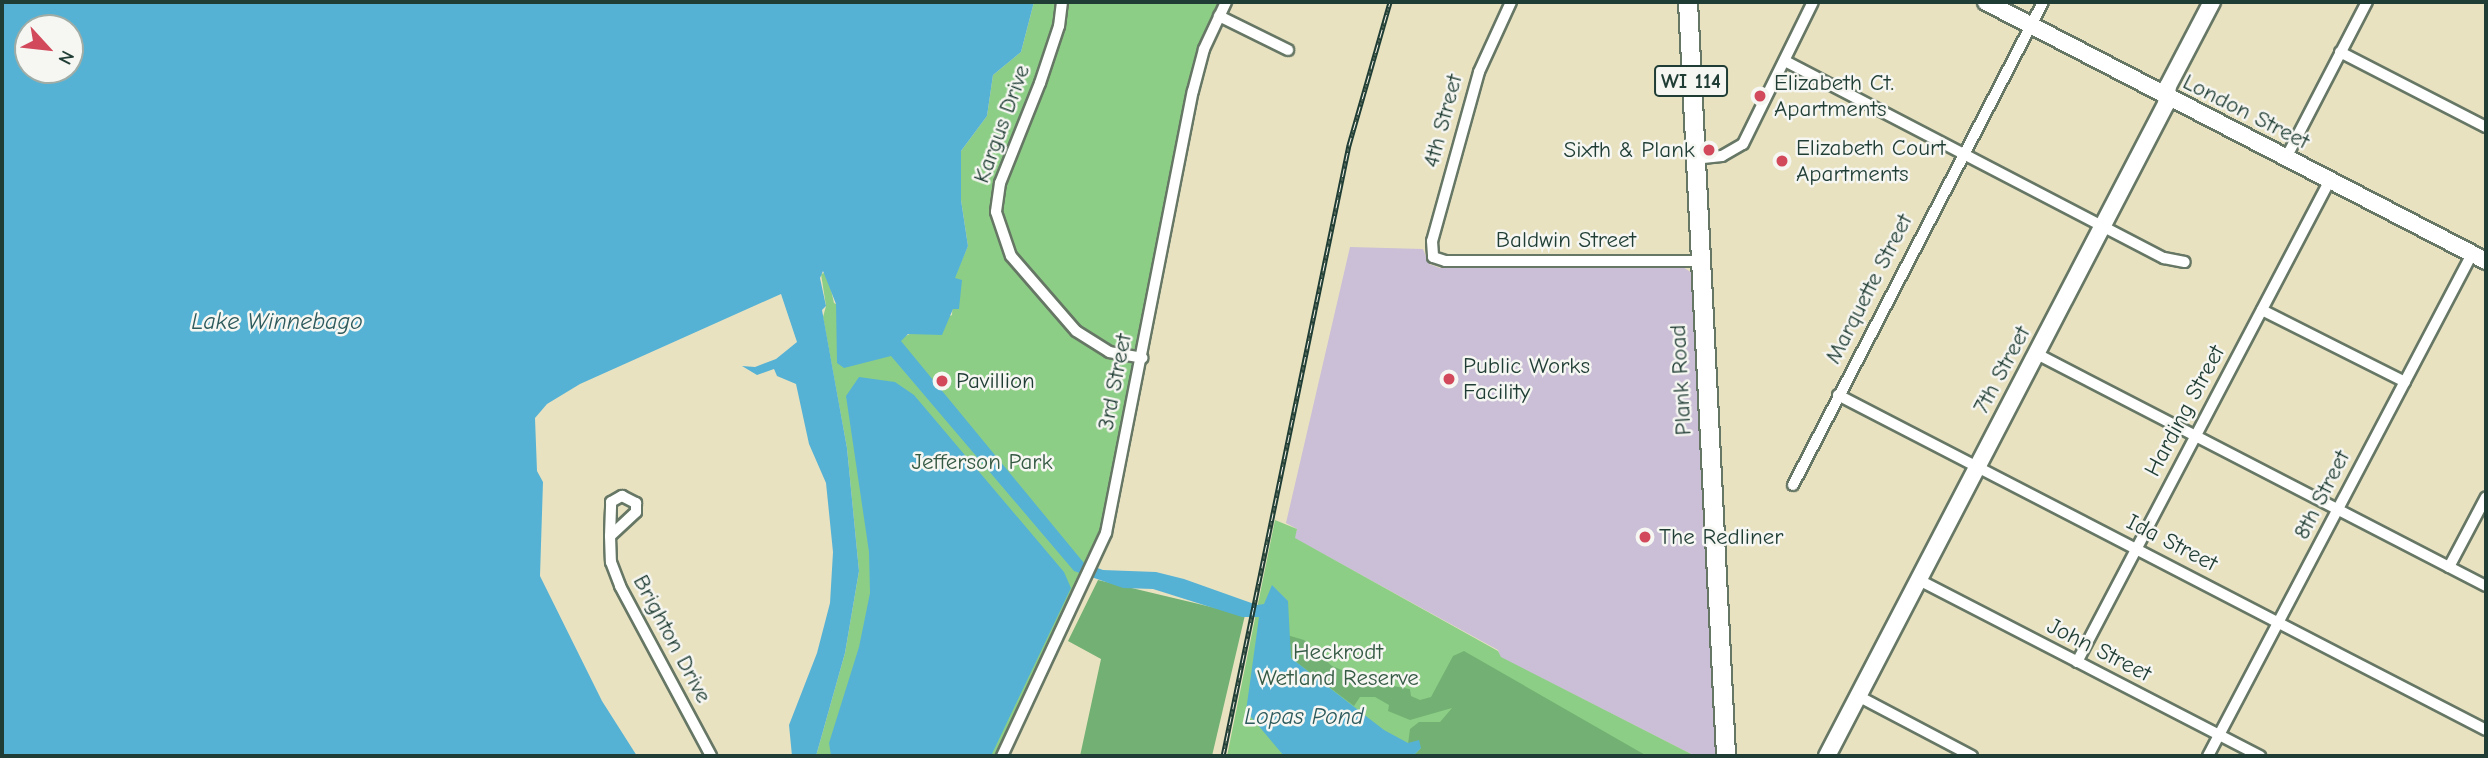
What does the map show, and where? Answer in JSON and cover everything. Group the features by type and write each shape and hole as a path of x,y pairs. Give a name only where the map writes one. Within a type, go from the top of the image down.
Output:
{"main road":[{"name":"Plank Road","path":"1688,2 1726,756"}],"street":[{"name":"Kargus Drive","path":"1062,2 1059,26 1040,83 1000,183 996,212 1011,256 1076,331 1109,352 1142,358"},
{"name":"3rd Street","path":"1002,756 1087,579 1114,501 1193,91 1226,2"},
{"name":"4th Street","path":"1433,257 1432,242 1479,72 1511,2"},
{"path":"1694,159 1722,156 1743,144 1813,2"},
{"name":"London Street","path":"1986,2 2479,257"},
{"name":"Marquette Street","path":"1793,485 2043,2"},
{"name":"7th Street","path":"1826,756 2037,354 2167,96 2211,2"},
{"path":"2286,158 2367,2"},
{"path":"1219,16 1287,50"},
{"path":"2340,52 2486,127"},
{"path":"1785,61 2164,258 2185,262"},
{"name":"Harding Street","path":"2077,662 2330,180"},
{"name":"Baldwin Street","path":"1433,257 1445,261 1699,261"},
{"name":"8th Street","path":"2208,756 2404,382 2479,257"},
{"path":"2262,310 2404,382"},
{"path":"2037,354 2486,586"},
{"name":"Ida Street","path":"1838,395 2486,730"},
{"path":"2449,567 2486,497"},
{"name":"Brighton Drive","path":"610,537 611,562 620,586 711,756"},
{"name":"John Street","path":"1919,580 2260,756"},
{"path":"1858,696 1972,756"}],"shaded area":[{"path":"1350,247 1423,249 1429,264 1440,268 1680,265 1695,275 1716,756 1695,756 1500,657 1498,650 1294,538 1297,529 1286,523"}],"green space":[{"name":"Jefferson Park","path":"1034,2 1224,2 1208,32 1112,498 1093,565 997,756 816,756 845,653 859,571 847,448 823,317 826,306 821,274 827,272 834,303 903,337 952,315 954,278 968,246 961,200 961,151 987,116 993,75 1021,52"},
{"name":"Heckrodt Wetland Reserve","path":"1275,520 1297,529 1295,538 1498,651 1501,657 1695,756 1227,756"},
{"path":"1098,580 1245,615 1212,756 1080,756 1101,659 1068,641"},
{"path":"1287,635 1304,640 1332,666 1371,682 1410,689 1411,696 1420,700 1431,697 1453,656 1464,651 1647,756 1413,756 1421,748 1408,744 1410,729 1419,722 1440,722 1452,708 1410,720 1388,711 1389,705 1375,697 1360,697 1354,706 1291,658"}],"water":[{"name":"Lake Winnebago","path":"2,2 1034,2 1021,52 993,75 987,116 961,151 961,200 968,246 955,278 962,280 959,309 953,309 942,335 908,334 901,341 1084,563 1103,570 1156,572 1257,605 1264,604 1272,585 1288,601 1291,658 1384,730 1408,743 1419,740 1421,748 1413,756 1284,756 1246,711 1259,617 1242,617 1153,589 1123,588 1074,571 891,356 844,368 837,363 836,304 823,271 820,278 826,306 822,310 847,448 859,571 845,653 816,756 792,756 789,725 817,653 830,603 833,552 826,483 809,444 796,384 777,376 774,369 757,375 742,366 755,367 776,359 797,342 781,294 580,384 547,404 535,418 537,471 543,482 540,576 602,701 637,756 2,756"},
{"path":"859,377 895,382 914,395 1064,572 1071,588 991,756 831,756 829,743 859,647 870,593 869,552 846,396"}],"railway":[{"path":"1223,756 1349,145 1390,2"}],"place":[{"name":"Elizabeth Ct. Apartments","path":"1760,96"},
{"name":"Sixth & Plank","path":"1709,150"},
{"name":"Elizabeth Court Apartments","path":"1782,161"},
{"name":"Public Works Facility","path":"1449,379"},
{"name":"Pavillion","path":"942,381"},
{"name":"The Redliner","path":"1645,537"}],"water label":[{"name":"Lopas Pond","path":"1304,717"}]}
